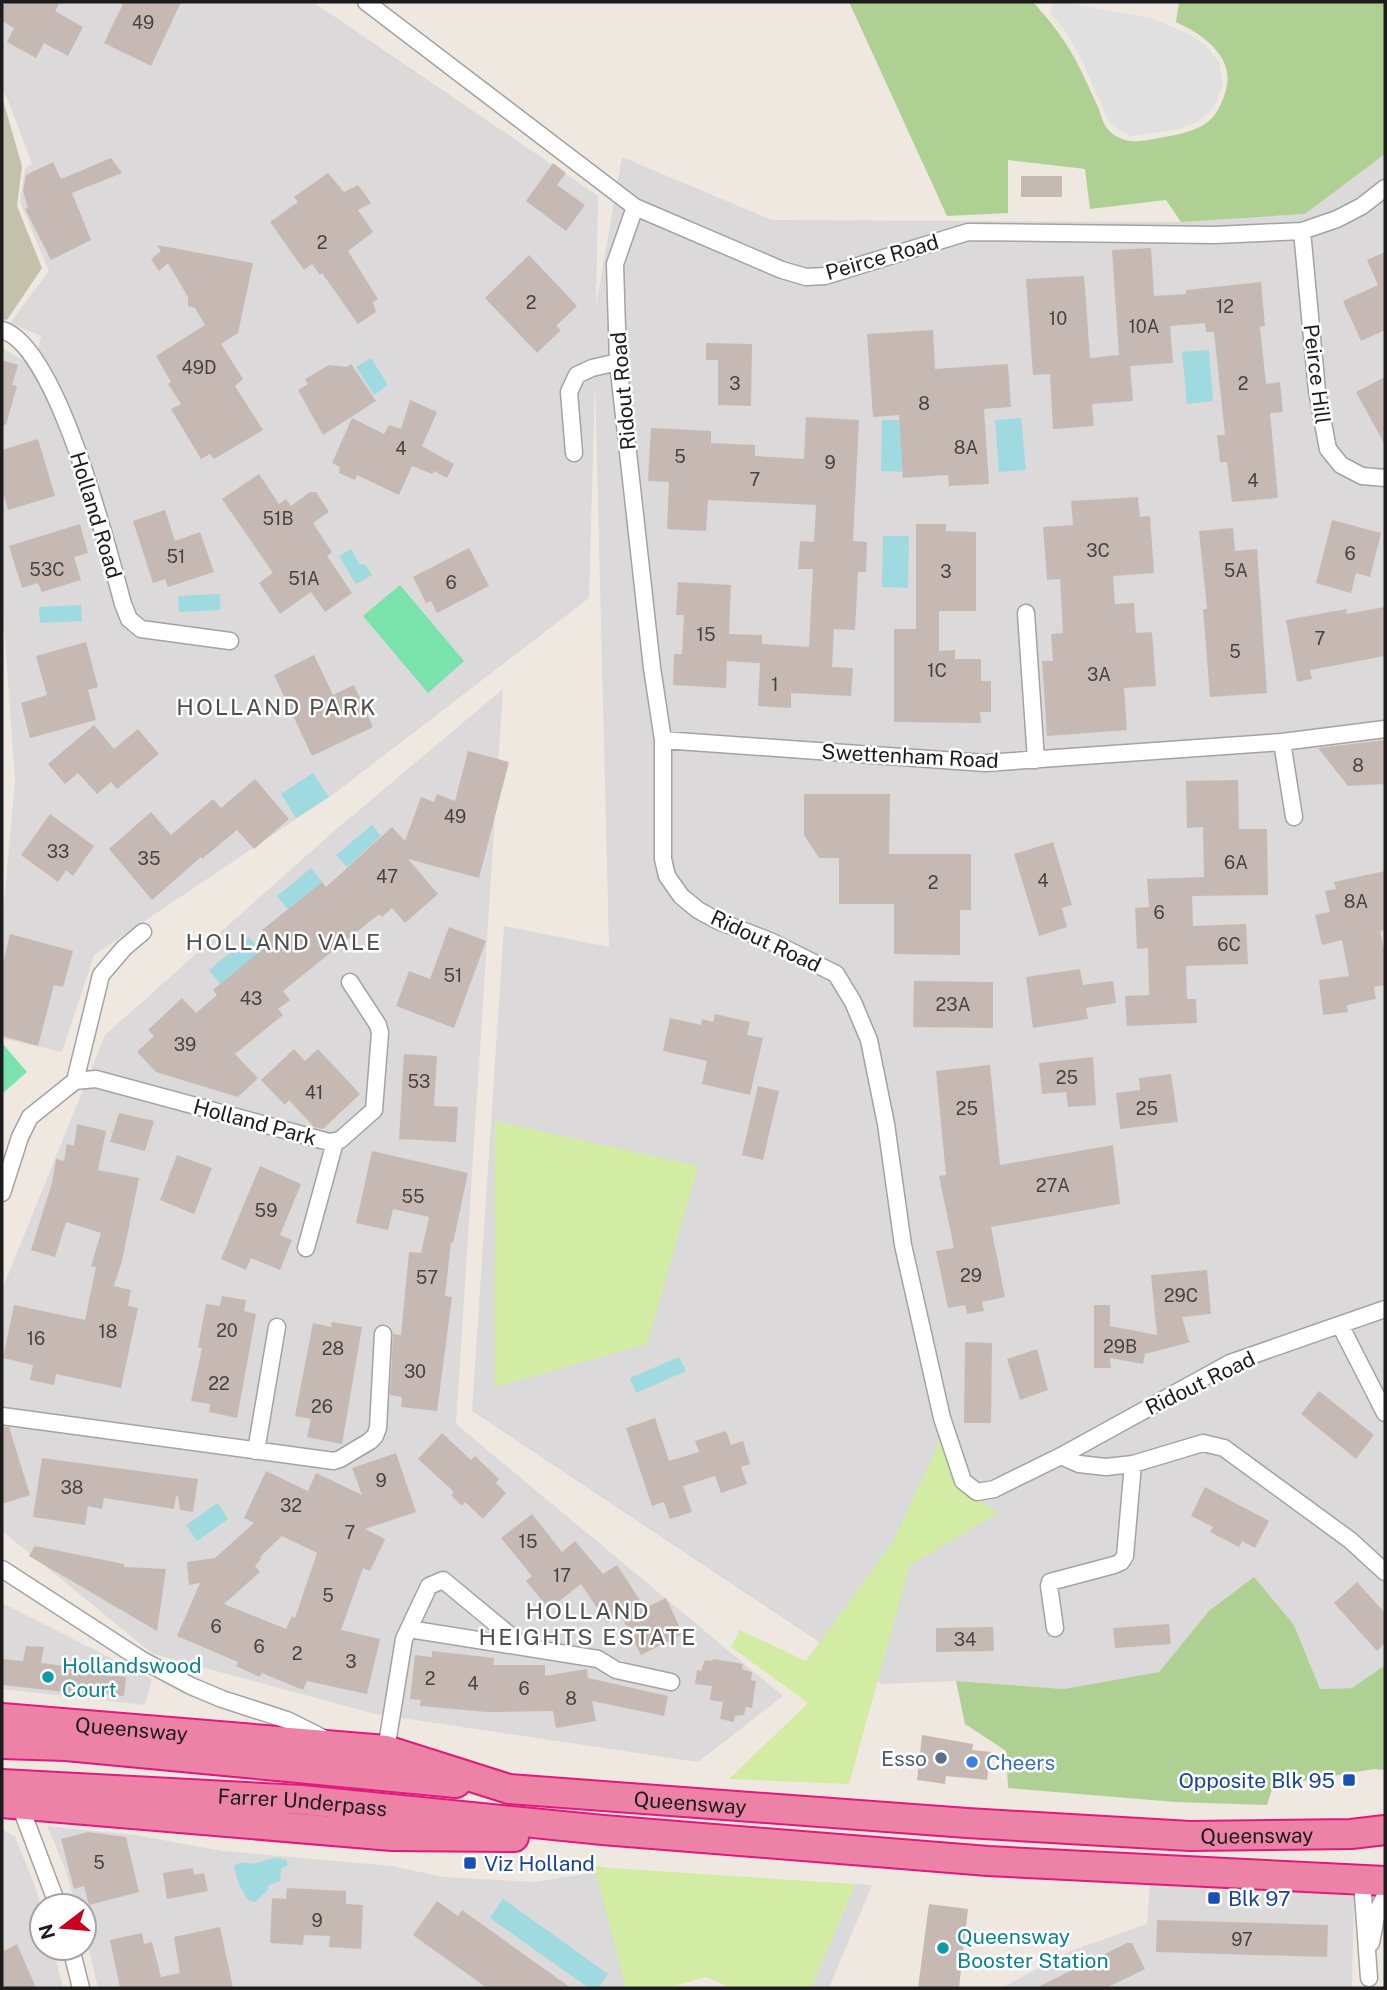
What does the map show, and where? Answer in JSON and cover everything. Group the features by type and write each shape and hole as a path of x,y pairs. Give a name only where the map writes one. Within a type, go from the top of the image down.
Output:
{"highway":[{"name":"Queensway","path":"2,1717 386,1750 509,1789 954,1822 1190,1836 1385,1830"},
{"name":"Farrer Underpass","path":"2,1744 66,1746 509,1789"},
{"name":"Queensway","path":"8,1796 392,1836 458,1838 591,1835 603,1830 988,1861 1377,1886"}],"street":[{"name":"Peirce Road","path":"366,2 635,207 782,270 806,277 825,276 968,232 1215,235 1302,231 1337,219 1362,206 1385,188"},
{"name":"Ridout Road","path":"635,207 615,264 618,362 652,668 663,740 663,859 667,876 681,896 698,910 718,921 770,941 836,974 853,1002 869,1040 886,1124 903,1245 923,1342 942,1418 963,1481 977,1492 994,1489 1061,1456 1230,1363 1385,1309"},
{"name":"Peirce Hill","path":"1302,231 1317,391 1328,449 1341,465 1362,477 1385,478"},
{"name":"Holland Road","path":"2,330 9,332 26,347 62,410 98,510 129,619 141,629 230,641"},
{"path":"574,453 569,391 577,375 592,368 618,362"},
{"path":"1026,613 1035,760"},
{"name":"Swettenham Road","path":"663,740 985,763 1282,742 1385,729"},
{"path":"1282,742 1294,817"},
{"path":"2,1193 20,1138 30,1117 75,1081 98,983 105,968 143,932"},
{"name":"Holland Park","path":"75,1081 96,1079 335,1142 371,1114 375,1105 380,1033 349,982"},
{"path":"306,1248 335,1142"},
{"path":"1340,1325 1385,1413"},
{"path":"256,1451 277,1327"},
{"path":"2,1416 334,1461 375,1436 378,1428 383,1334"},
{"path":"1061,1456 1079,1464 1106,1467 1133,1464 1203,1443 1224,1448 1350,1540 1385,1572"},
{"path":"1055,1628 1050,1582 1114,1565 1121,1562 1125,1556 1133,1464"},
{"path":"2,1569 142,1660 191,1686 270,1714 340,1746"},
{"path":"386,1750 404,1639 429,1586 443,1580 523,1646"},
{"path":"410,1629 598,1659 616,1670 671,1682"},
{"path":"8,1796 52,1892"},
{"path":"1369,1983 1377,1886"},
{"path":"1369,1983 1371,1942 1377,1912 1377,1886"},
{"path":"74,1962 81,1988"}],"shaded area":[{"path":"2,2 313,2 598,196 596,306 622,157 772,220 1181,222 1305,214 1385,154 1385,1665 1352,1688 1320,1689 1294,1625 1209,1611 1159,1672 1064,1689 956,1681 882,1684 472,1411 504,926 609,947 595,382 589,598 335,793 94,955 62,1052 2,1038 2,925 15,781 2,595 2,348 35,367 41,336 10,323 49,271 20,202 25,168 32,164 2,90"},
{"path":"1052,2 1154,19 1191,35 1205,45 1219,62 1223,84 1216,103 1208,114 1195,123 1175,130 1130,136 1115,128 1109,122 1080,56 1064,29 1051,14"},
{"path":"2,97 22,166 17,206 42,268 7,320 2,319"},
{"path":"503,689 456,1424 783,1696 698,1762 375,1714 153,1654 2,1531 2,1290 105,1035 333,832"},
{"path":"2,1603 152,1679 145,1705 2,1689"},
{"path":"47,1826 135,1835 223,1851 392,1866 443,1877 535,1882 596,1872 626,1988 98,1988 92,1962 98,1962 98,1892 72,1892"},
{"path":"2,1829 15,1837 37,1892 28,1892 28,1962 56,1962 63,1988 2,1988"},
{"path":"1150,1882 1354,1896 1352,1988 1002,1988 1068,1952 1147,1924"},
{"path":"855,1884 872,1885 829,1988 811,1988"}],"green space":[{"path":"849,2 1033,2 1069,48 1107,128 1124,140 1135,141 1179,134 1204,125 1217,112 1225,93 1227,80 1222,59 1207,41 1176,22 1179,2 1385,2 1385,154 1305,214 1181,222 1166,200 1090,209 1085,169 1008,160 1008,213 947,216"},
{"path":"400,585 464,661 428,693 363,616"},
{"path":"2,1043 27,1072 2,1094"},
{"path":"495,1121 698,1166 647,1344 495,1387"},
{"path":"942,1437 960,1485 998,1513 910,1565 849,1784 729,1779 808,1703 731,1647 740,1630 806,1661 893,1541"},
{"path":"1254,1577 1294,1625 1320,1689 1352,1688 1385,1665 1385,1770 1374,1769 1273,1786 1267,1805 1175,1802 1008,1788 1006,1751 965,1724 956,1681 1064,1689 1159,1672 1209,1611"},
{"path":"594,1866 855,1884 811,1988 732,1988 706,1977 667,1988 626,1988"}],"water":[{"path":"1209,350 1213,401 1187,404 1182,352"},
{"path":"371,358 388,385 374,395 356,367"},
{"path":"1021,418 1026,470 999,472 995,420"},
{"path":"882,420 908,420 907,472 881,471"},
{"path":"883,536 909,536 908,588 882,587"},
{"path":"351,549 359,564 366,565 372,575 356,584 339,556"},
{"path":"220,594 220,610 179,612 178,596"},
{"path":"81,605 82,621 40,623 39,607"},
{"path":"313,773 329,797 296,818 281,794"},
{"path":"372,825 381,836 347,867 336,855"},
{"path":"311,868 322,882 288,909 277,896"},
{"path":"249,937 261,951 221,985 209,970"},
{"path":"679,1357 686,1371 636,1393 630,1378"},
{"path":"218,1503 228,1519 197,1541 186,1525"},
{"path":"275,1858 286,1860 288,1865 281,1869 280,1881 269,1885 267,1891 255,1902 248,1900 239,1885 234,1866"},
{"path":"503,1899 608,1974 598,1988 589,1988 490,1918"}],"building":[{"path":"2,2 60,2 55,11 83,27 68,56 44,43 36,58 7,42 14,28 2,21"},
{"path":"124,2 181,2 151,66 104,43"},
{"path":"111,158 122,173 72,193 91,240 51,260 25,209 28,208 23,191 26,175 53,162 61,179"},
{"path":"553,163 566,173 557,185 585,205 566,231 526,201"},
{"path":"328,173 344,192 358,185 371,203 358,210 373,232 348,251 378,299 373,302 376,312 358,324 322,273 320,275 312,264 304,270 270,222 298,202 294,197"},
{"path":"1021,176 1062,176 1062,197 1021,197"},
{"path":"157,245 253,263 238,333 221,344 243,379 235,386 263,430 214,459 210,454 201,459 171,409 181,404 168,384 171,382 156,356 205,325 195,308 188,306 188,297 168,263 159,271 151,259 161,251"},
{"path":"1151,248 1154,296 1186,294 1186,290 1261,282 1265,326 1260,327 1266,384 1280,382 1283,412 1270,413 1278,498 1232,502 1227,462 1220,462 1217,435 1225,435 1214,332 1206,332 1205,323 1170,326 1173,363 1130,366 1133,401 1092,404 1094,426 1053,429 1050,374 1033,375 1026,279 1084,276 1090,358 1119,355 1112,250"},
{"path":"1385,252 1385,330 1361,341 1343,301 1378,285 1367,260"},
{"path":"529,255 577,306 556,326 561,330 537,353 485,298"},
{"path":"933,330 935,369 1008,364 1011,407 984,409 989,484 949,486 948,475 903,478 899,415 873,417 867,334"},
{"path":"706,343 752,344 751,406 718,405 718,360 706,360"},
{"path":"2,360 18,365 12,385 17,386 6,425 2,424"},
{"path":"351,364 376,401 323,435 298,390 308,384 305,379 329,365 347,367"},
{"path":"1385,377 1385,445 1356,392"},
{"path":"410,400 437,412 422,446 454,464 447,478 434,471 432,474 412,466 399,495 357,475 355,480 339,473 340,467 332,463 352,418 384,434 389,425 401,429"},
{"path":"806,417 859,420 853,541 867,542 866,572 858,572 855,630 834,629 832,667 853,668 851,696 791,693 791,708 758,706 760,663 727,661 726,688 673,685 674,654 682,654 684,615 676,615 678,582 731,585 729,634 762,635 762,644 809,647 813,569 798,569 800,541 814,542 816,505 708,500 706,531 667,529 669,482 648,481 651,428 711,431 711,443 755,445 755,456 804,459"},
{"path":"38,439 55,496 8,510 2,489 2,450"},
{"path":"259,474 279,504 286,499 291,506 310,492 316,492 329,512 313,523 332,552 327,556 352,593 325,612 311,592 280,614 259,583 273,573 222,499"},
{"path":"1138,497 1140,517 1150,516 1154,573 1113,576 1115,604 1134,603 1136,633 1152,632 1156,686 1124,688 1127,730 1047,736 1042,661 1053,661 1051,634 1063,633 1060,579 1047,580 1043,527 1073,525 1071,501"},
{"path":"165,510 175,541 200,532 214,572 168,587 165,579 153,583 133,521"},
{"path":"1332,520 1381,533 1370,577 1356,573 1351,593 1316,583"},
{"path":"80,524 88,553 74,557 81,580 42,592 38,583 22,588 9,546"},
{"path":"916,524 946,524 946,531 976,532 976,611 939,611 939,651 955,650 955,659 981,659 981,681 991,681 991,712 980,712 981,723 894,722 894,629 916,629"},
{"path":"1233,528 1235,551 1257,549 1267,693 1210,697 1203,609 1207,609 1199,531"},
{"path":"469,548 489,586 437,613 431,601 426,603 413,577"},
{"path":"1385,607 1385,656 1310,670 1312,679 1297,682 1286,620 1347,609 1346,614"},
{"path":"86,642 98,687 88,690 96,720 30,738 21,703 47,695 36,656"},
{"path":"314,655 333,695 354,685 373,727 312,756 274,675"},
{"path":"94,725 114,749 138,729 159,754 117,789 111,782 97,794 78,773 65,784 48,764"},
{"path":"1385,740 1385,784 1348,786 1318,748"},
{"path":"468,751 509,762 479,878 408,859 438,894 405,923 392,908 382,917 379,914 283,991 290,1000 278,1009 283,1015 235,1054 258,1078 238,1097 156,1072 137,1052 154,1036 148,1030 182,998 196,1013 217,995 213,990 264,948 259,941 266,935 262,930 322,882 326,887 392,827 405,841 421,797 434,802 437,794 455,801"},
{"path":"255,779 289,819 254,849 237,830 152,900 109,849 151,812 171,835 213,799 221,808"},
{"path":"1238,780 1239,829 1267,829 1268,895 1192,896 1193,926 1246,924 1248,964 1186,966 1187,999 1196,999 1197,1023 1127,1026 1125,996 1149,995 1148,948 1137,949 1135,908 1149,907 1147,879 1204,877 1203,827 1187,828 1186,781"},
{"path":"804,794 890,794 889,854 971,854 971,910 960,910 960,955 894,954 894,904 839,904 839,858 819,858 804,835"},
{"path":"50,814 94,846 73,876 66,870 58,882 21,855"},
{"path":"1053,842 1072,905 1062,908 1067,927 1039,936 1014,854"},
{"path":"1385,871 1385,930 1380,931 1385,955 1385,985 1374,987 1376,999 1347,1005 1348,1012 1323,1015 1319,980 1349,976 1342,940 1322,945 1315,915 1330,912 1325,891 1336,889 1334,882"},
{"path":"449,927 486,941 454,1028 396,1006 409,971 430,979"},
{"path":"10,934 73,951 63,987 54,985 38,1046 2,1036 2,967"},
{"path":"1080,969 1083,985 1113,981 1116,1003 1086,1008 1088,1019 1033,1028 1026,977"},
{"path":"914,981 993,982 993,1028 913,1027"},
{"path":"715,1014 750,1022 747,1035 763,1038 750,1095 702,1084 707,1061 663,1051 670,1018 701,1025 702,1019 713,1022"},
{"path":"294,1049 305,1061 318,1049 360,1094 323,1129 314,1127 289,1100 285,1105 261,1080"},
{"path":"404,1054 437,1056 434,1106 458,1107 456,1142 399,1139"},
{"path":"1093,1057 1096,1105 1068,1107 1066,1092 1042,1094 1039,1063"},
{"path":"990,1065 1000,1165 1113,1145 1120,1204 991,1227 1005,1297 982,1302 984,1311 967,1314 965,1305 948,1308 936,1251 954,1248 939,1176 946,1175 936,1071"},
{"path":"1171,1074 1178,1122 1120,1129 1116,1093 1140,1090 1139,1078"},
{"path":"758,1086 779,1091 763,1160 742,1155"},
{"path":"119,1113 154,1121 145,1151 110,1142"},
{"path":"77,1124 106,1131 98,1170 139,1178 122,1261 114,1286 131,1290 128,1306 138,1308 121,1388 56,1374 54,1385 30,1380 33,1365 3,1358 14,1305 85,1320 96,1267 91,1266 101,1233 66,1222 55,1257 31,1250 52,1183 56,1159 64,1161 67,1144 74,1146"},
{"path":"372,1151 468,1173 453,1243 451,1242 445,1296 452,1297 437,1411 401,1407 402,1397 390,1395 393,1334 401,1335 409,1252 421,1253 429,1217 393,1209 388,1230 356,1223"},
{"path":"177,1155 212,1168 194,1214 160,1200"},
{"path":"260,1166 301,1184 280,1235 292,1240 280,1270 251,1258 246,1270 221,1259"},
{"path":"1207,1270 1211,1314 1182,1317 1191,1342 1145,1354 1143,1364 1110,1358 1111,1368 1094,1368 1094,1305 1110,1305 1110,1326 1157,1335 1151,1275"},
{"path":"222,1296 246,1300 244,1311 256,1314 237,1418 209,1412 210,1404 191,1401 202,1348 198,1347 206,1304 220,1306"},
{"path":"332,1322 362,1327 342,1444 307,1437 311,1419 295,1416 313,1323 331,1327"},
{"path":"965,1342 992,1343 991,1423 964,1423"},
{"path":"1037,1349 1048,1390 1020,1400 1007,1359"},
{"path":"1319,1391 1374,1435 1356,1459 1301,1414"},
{"path":"655,1418 669,1461 699,1452 695,1441 726,1431 731,1445 743,1441 750,1464 741,1467 747,1484 721,1493 715,1476 683,1486 692,1512 670,1519 664,1502 652,1506 626,1428"},
{"path":"2,1427 9,1427 30,1495 2,1504"},
{"path":"442,1433 471,1460 475,1456 499,1479 496,1483 506,1493 483,1519 465,1502 462,1506 451,1495 454,1492 418,1459"},
{"path":"396,1453 416,1512 365,1529 385,1539 370,1571 363,1568 341,1630 380,1639 367,1694 307,1681 303,1690 262,1673 260,1677 236,1666 238,1662 177,1636 200,1583 189,1585 187,1562 215,1558 254,1523 244,1518 266,1471 308,1491 316,1473 362,1495 352,1468","holes":["282,1536 317,1553 295,1618 292,1616 286,1629 224,1604 260,1572 255,1566 260,1557"]},
{"path":"42,1458 198,1479 193,1512 180,1510 178,1496 174,1509 104,1498 102,1509 88,1506 85,1525 33,1517"},
{"path":"1205,1487 1269,1521 1255,1548 1242,1541 1239,1547 1210,1532 1213,1527 1191,1516"},
{"path":"532,1514 562,1552 575,1541 603,1574 617,1565 645,1608 666,1598 683,1634 641,1655 620,1614 607,1623 581,1584 549,1609 526,1581 532,1576 501,1538"},
{"path":"35,1546 124,1564 124,1567 166,1569 157,1631 29,1556"},
{"path":"1357,1582 1385,1613 1385,1643 1377,1651 1334,1603"},
{"path":"1169,1624 1171,1644 1115,1648 1113,1628"},
{"path":"993,1627 994,1651 936,1652 936,1628"},
{"name":"Hollandswood Court","path":"26,1646 44,1647 41,1663 126,1677 124,1696 2,1685 2,1659 23,1661"},
{"path":"432,1651 494,1658 493,1665 545,1665 545,1676 587,1669 588,1678 668,1696 664,1716 592,1701 596,1721 556,1728 553,1711 487,1712 420,1706 421,1700 410,1699 415,1655 432,1657"},
{"path":"705,1660 743,1664 742,1669 752,1672 751,1680 756,1681 752,1708 746,1707 744,1715 735,1716 734,1722 720,1719 723,1702 710,1700 712,1686 695,1684 697,1670 701,1671"},
{"path":"922,1735 973,1744 972,1750 991,1752 987,1780 946,1776 945,1784 917,1780"},
{"path":"88,1832 126,1837 139,1892 98,1903 98,1892 86,1892 84,1886 74,1889 61,1839"},
{"path":"193,1868 194,1875 204,1873 208,1891 167,1899 163,1873"},
{"path":"287,1888 346,1891 346,1904 363,1905 361,1949 329,1947 330,1936 304,1935 303,1945 270,1943 272,1898 286,1899"},
{"path":"437,1901 458,1916 462,1910 571,1988 487,1988 413,1935"},
{"name":"Queensway Booster Station","path":"929,1904 968,1909 959,1988 918,1988"},
{"path":"1157,1920 1328,1925 1327,1957 1156,1952"},
{"path":"220,1927 233,1988 120,1988 110,1940 142,1933 144,1944 152,1942 161,1977 180,1973 174,1937"},
{"path":"1127,1943 1132,1943 1145,1969 1106,1988 1036,1988"},
{"path":"17,1944 36,1988 2,1988 2,1952"}],"place":[{"name":"Hollandswood Court","path":"48,1677"},
{"name":"Esso","path":"941,1758"},
{"name":"Cheers","path":"972,1762"},
{"name":"Opposite Blk 95","path":"1349,1780"},
{"name":"Viz Holland","path":"470,1863"},
{"name":"Blk 97","path":"1214,1898"},
{"name":"Queensway Booster Station","path":"943,1948"}],"district":[{"name":"HOLLAND PARK","path":"277,706"},
{"name":"HOLLAND VALE","path":"284,941"},
{"name":"HOLLAND HEIGHTS ESTATE","path":"588,1623"}]}
